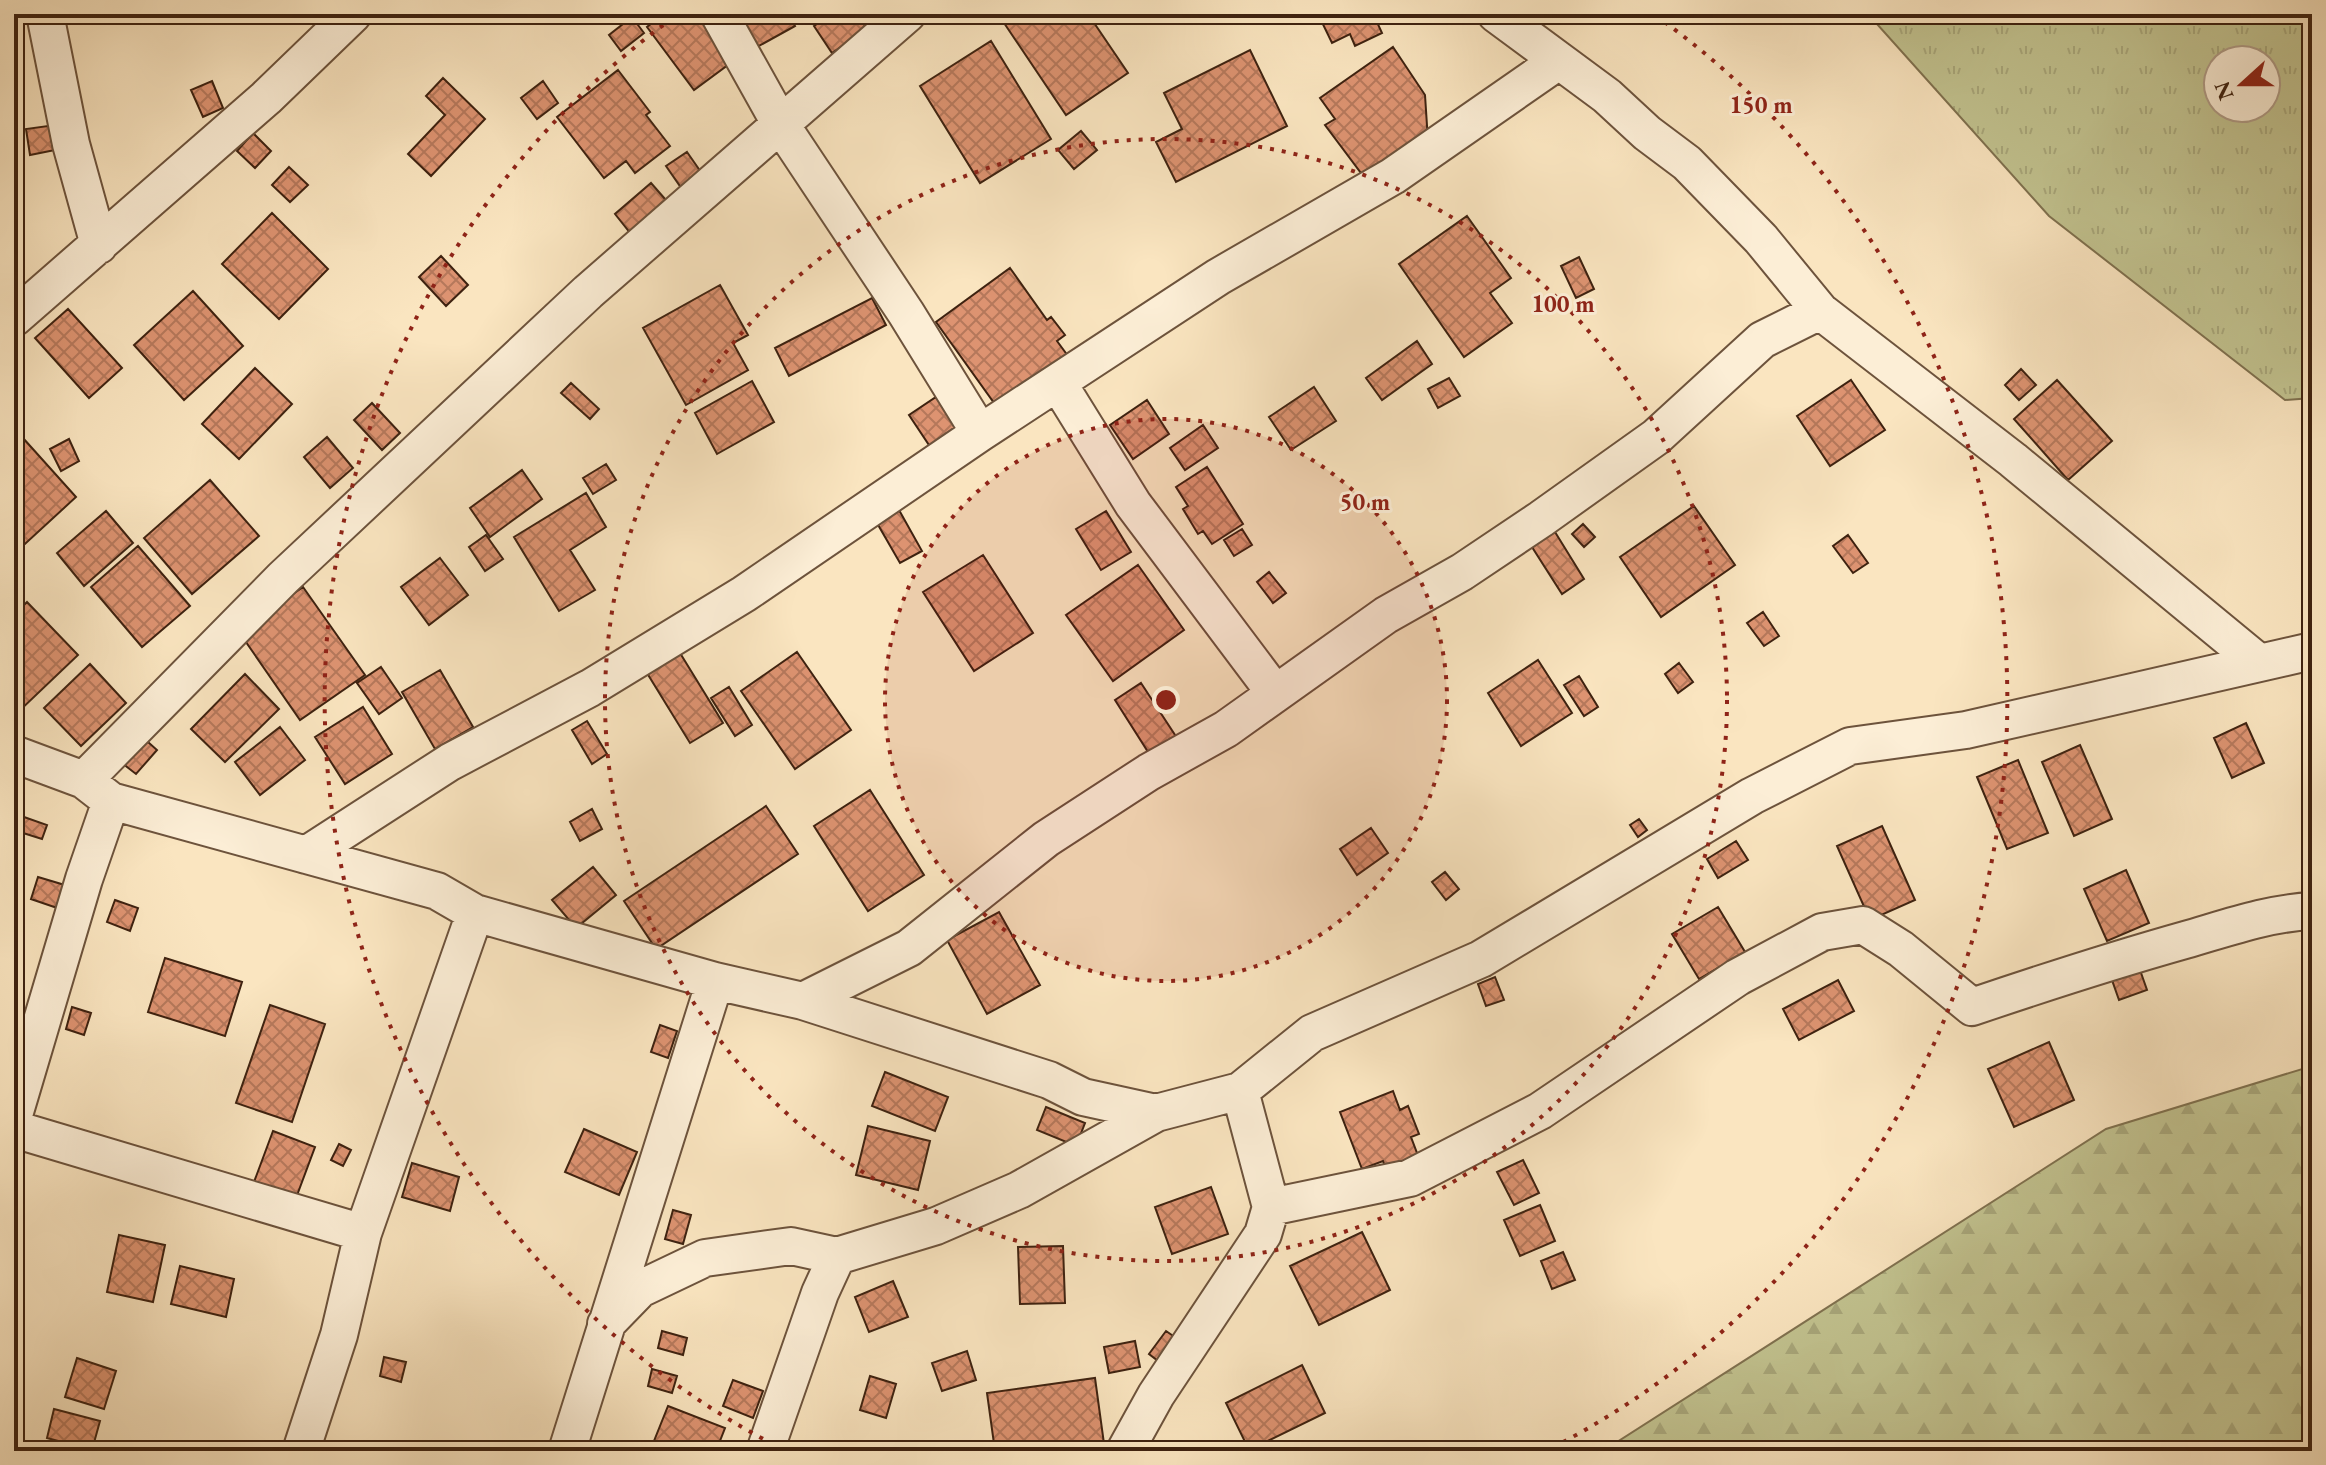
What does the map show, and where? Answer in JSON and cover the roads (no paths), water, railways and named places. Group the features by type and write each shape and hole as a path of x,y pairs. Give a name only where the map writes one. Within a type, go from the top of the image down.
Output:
{"street":[{"path":"45,14 71,144 99,245"},
{"path":"14,318 266,98 353,14"},
{"path":"719,14 781,125 906,313 980,433"},
{"path":"14,1115 84,879 97,790 283,578 588,292 907,14"},
{"path":"1496,14 1607,96 1647,133 1687,163 1761,239 1820,311 2013,460 2258,662"},
{"path":"306,855 450,762 590,688 744,594 980,433 1218,277 1393,176 1557,62"},
{"path":"803,1001 909,948 1046,839 1149,772 1226,729 1386,615 1462,572 1656,437 1762,340 1820,311"},
{"path":"1058,383 1133,504 1275,693"},
{"path":"606,1324 640,1289 705,1258 791,1246 837,1256 936,1226 1019,1190 1156,1113 1240,1091 1312,1033 1481,959 1752,796 1850,746 1966,730 2312,651"},
{"path":"14,754 97,790 306,855 437,891 475,913 715,981 803,1001 1049,1080 1083,1097 1156,1113"},
{"path":"1271,1207 1410,1178 1540,1111 1738,977 1822,932 1863,925 1901,949 1972,1007 2176,942 2282,913 2312,911"},
{"path":"301,1451 339,1335 363,1233 475,913"},
{"path":"567,1451 715,981"},
{"path":"1125,1451 1156,1395 1263,1234 1271,1207 1240,1091"},
{"path":"14,1129 363,1233"},
{"path":"765,1451 820,1293 837,1256"}]}
